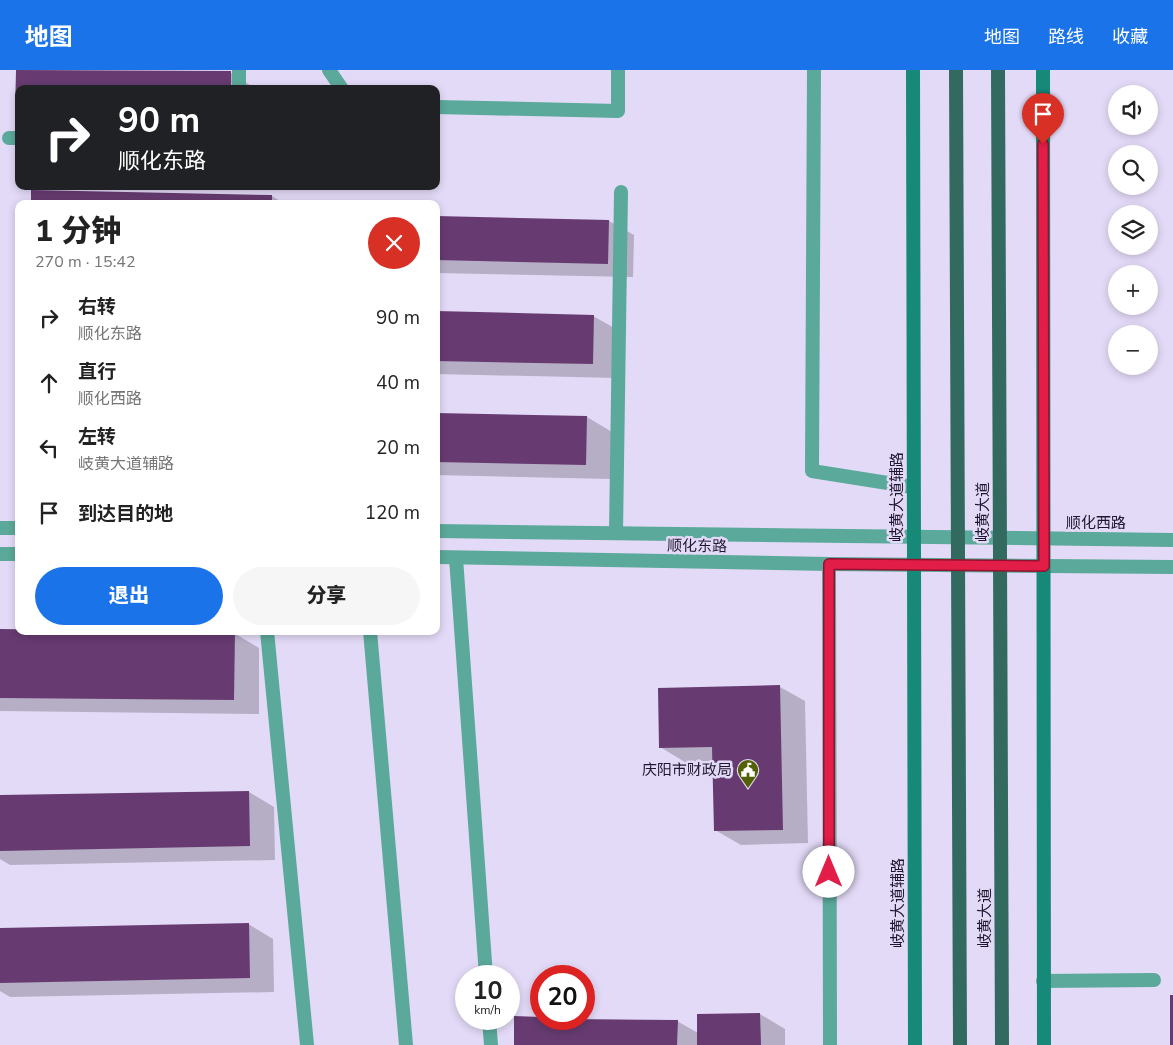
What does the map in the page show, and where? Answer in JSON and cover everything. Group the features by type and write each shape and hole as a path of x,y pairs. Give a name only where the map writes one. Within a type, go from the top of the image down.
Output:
{"main road":[{"name":"岐黄大道辅路","path":"912,70 915,1045"},
{"name":"岐黄大道","path":"956,70 960,1045"},
{"name":"岐黄大道","path":"998,70 1002,1045"},
{"path":"1043,70 1044,1045"}],"street":[{"path":"239,70 240,85"},
{"path":"329,70 339,85"},
{"path":"440,106 618,111 618,70"},
{"path":"814,70 812,472 913,487"},
{"path":"616,533 620,192"},
{"path":"0,528 15,528"},
{"name":"顺化东路","path":"440,531 958,538"},
{"name":"顺化西路","path":"958,538 1173,540"},
{"path":"0,554 15,554"},
{"name":"顺化东路","path":"440,557 958,565"},
{"path":"456,558 485,965"},
{"path":"829,564 830,1045"},
{"path":"958,565 1173,567"},
{"path":"267,635 307,1045"},
{"path":"370,635 406,1045"},
{"path":"1044,981 1154,980"},
{"path":"490,1030 491,1045"}],"building":[{"path":"16,70 231,71 231,85 16,85"},
{"path":"31,190 272,195 272,200 31,200"},
{"path":"440,216 609,220 608,264 440,260"},
{"path":"440,311 594,315 593,364 440,361"},
{"path":"440,413 587,416 586,465 440,462"},
{"path":"0,629 15,629 15,635 235,635 234,700 0,698"},
{"name":"庆阳市财政局","path":"780,685 783,830 714,831 712,747 659,748 658,688"},
{"path":"249,791 250,846 0,851 0,795"},
{"path":"249,923 250,978 0,983 0,928"},
{"path":"1170,995 1173,995 1173,1045 1170,1045"},
{"path":"760,1013 761,1045 697,1045 697,1014"},
{"path":"520,1016 530,1017 530,1030 595,1030 595,1019 678,1020 677,1045 514,1045 514,1030 520,1030"}],"place":[{"name":"庆阳市财政局","path":"748,789"}],"route":[{"path":"829,872 829,564 1044,566 1043,144"}]}
